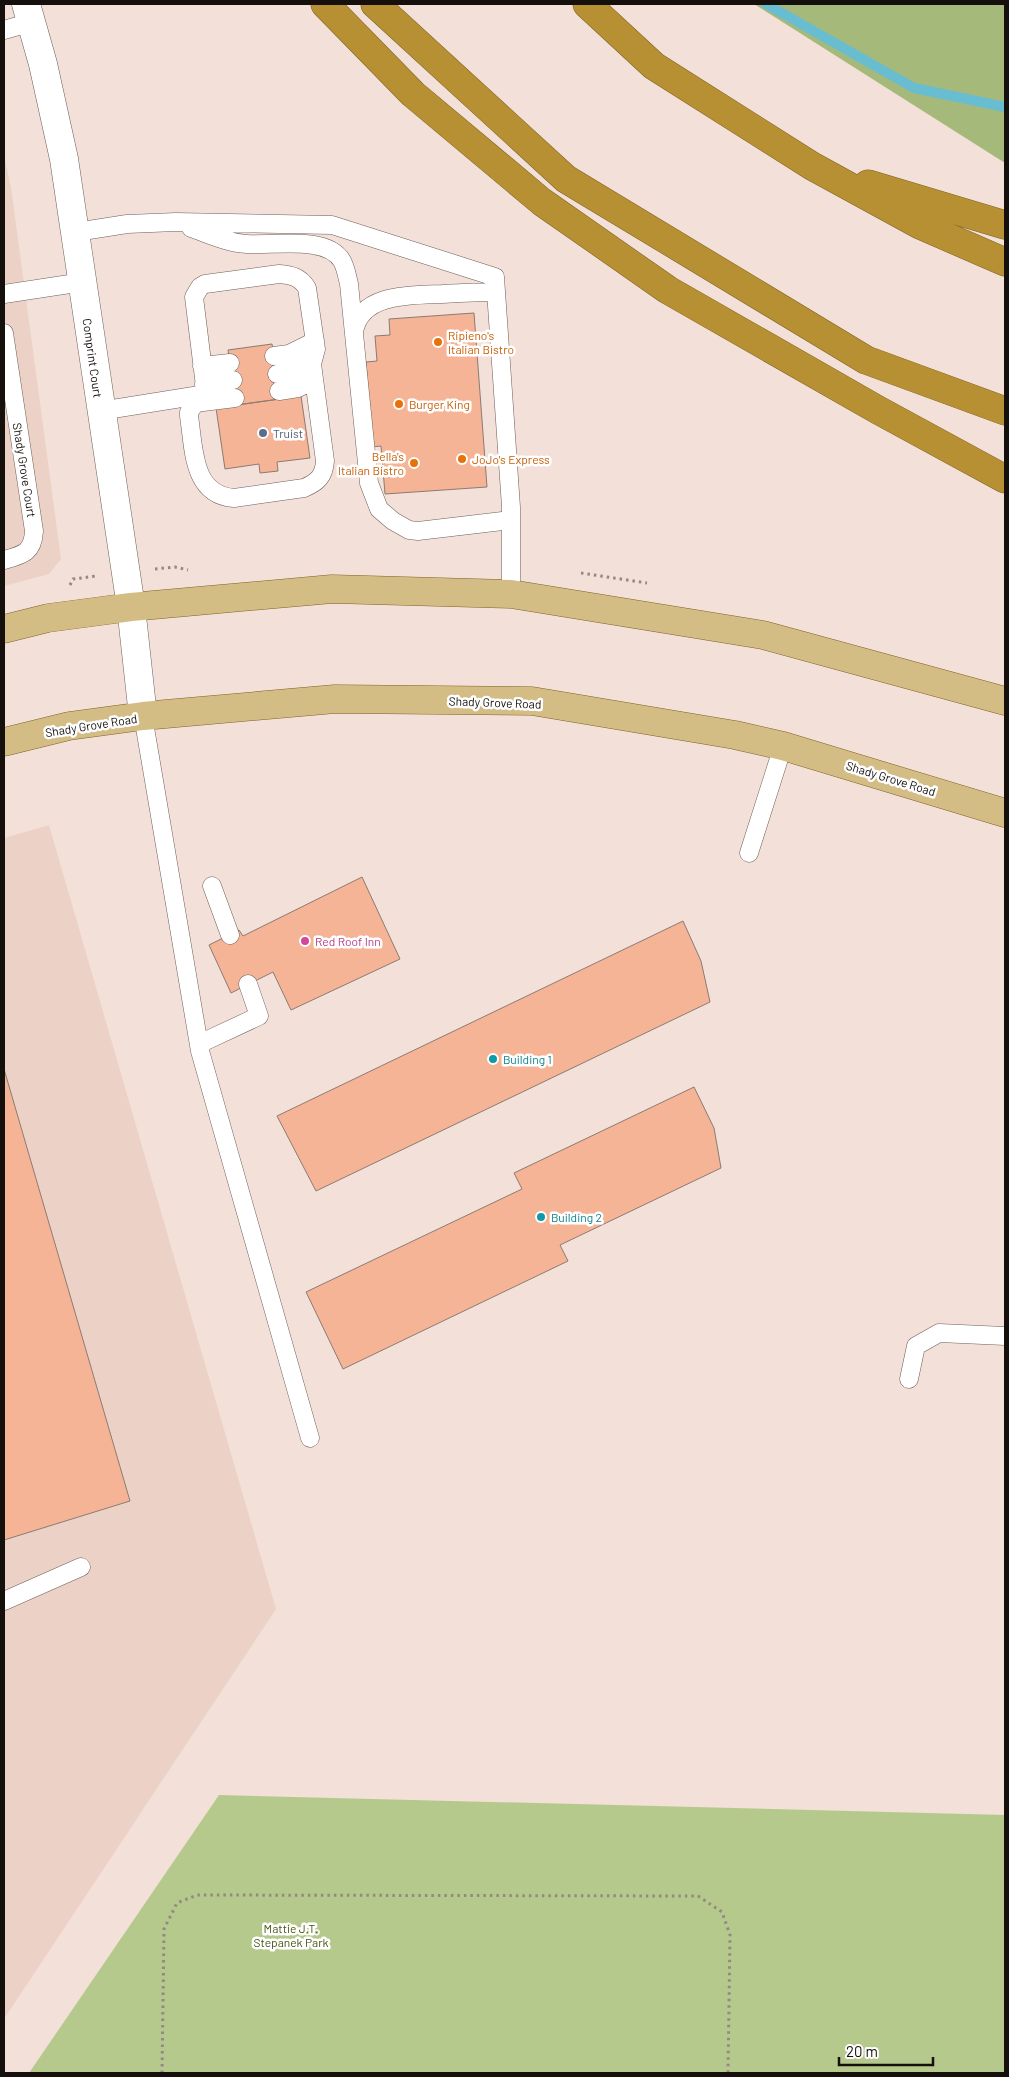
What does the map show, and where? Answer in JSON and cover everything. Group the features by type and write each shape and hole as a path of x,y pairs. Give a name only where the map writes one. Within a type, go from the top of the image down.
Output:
{"highway":[{"path":"325,4 413,94 542,202 668,290 878,410 1005,479"},
{"path":"375,4 566,179 866,360 1005,411"},
{"path":"587,4 654,66 812,166 920,225 1005,262"},
{"path":"812,166 1005,225"}],"main road":[{"path":"4,629 48,618 131,607 332,589 511,594 764,635 1005,700"},
{"name":"Shady Grove Road","path":"4,742 69,726 143,716 336,699 532,701 735,735 783,746 1005,813"}],"street":[{"name":"Comprint Court","path":"29,13 54,110 76,232 100,411 131,607 143,716"}],"lane":[{"path":"4,30 29,13"},
{"path":"76,232 127,224 176,222 332,225 495,277 511,520 511,594"},
{"path":"176,222 233,242 248,244 309,244 332,250 342,260 349,284 369,483 379,509 401,526 418,531 511,520"},
{"path":"279,274 293,276 301,280 307,288 315,342 316,352 312,362 326,461 320,478 304,488 234,498 218,495 206,485 198,471 189,416 189,412 200,394 202,366 193,303 196,291 205,284 279,274"},
{"path":"4,294 83,282"},
{"path":"354,334 356,322 365,311 373,305 393,298 496,292"},
{"name":"Shady Grove Court","path":"4,333 34,531 32,544 27,551 4,560"},
{"path":"274,356 289,354 315,342"},
{"path":"202,366 230,362"},
{"path":"312,362 290,372 278,382 298,388 314,380"},
{"path":"100,411 234,389"},
{"path":"143,716 199,1044 310,1438"},
{"path":"749,853 783,746"},
{"path":"212,886 230,935"},
{"path":"199,1044 259,1016 248,984"},
{"path":"909,1379 916,1346 939,1333 1005,1336"},
{"path":"4,1602 81,1567"}],"path":[{"path":"162,2073 164,1929 177,1903 197,1895 698,1896 722,1912 730,1935 728,2073"}],"shaded area":[{"path":"4,155 11,187 61,559 49,574 4,586"},
{"path":"49,825 276,1609 4,2019 4,838"}],"green space":[{"path":"754,4 1005,4 1005,163"},
{"name":"Mattie J.T. Stepanek Park","path":"219,1795 1005,1815 1005,2073 29,2073"}],"building":[{"path":"474,313 487,487 385,494 381,446 372,447 366,362 377,361 375,336 390,335 389,319"},
{"path":"272,344 280,399 236,405 228,350"},
{"name":"Truist","path":"301,396 310,458 277,462 278,471 260,473 259,464 225,469 216,408"},
{"name":"Red Roof Inn","path":"362,877 400,959 291,1010 273,972 231,993 209,945 239,930 243,936"},
{"name":"Building 1","path":"683,921 701,961 710,1002 316,1191 277,1116"},
{"path":"4,1069 130,1501 4,1540"},
{"name":"Building 2","path":"694,1087 714,1128 721,1168 560,1245 568,1261 343,1369 306,1292 522,1189 514,1173"}],"waterway":[{"path":"766,4 914,88 1005,107"}],"place":[{"name":"Ripieno's Italian Bistro","path":"438,342"},
{"name":"Burger King","path":"399,404"},
{"name":"Truist","path":"263,433"},
{"name":"JoJo's Express","path":"462,459"},
{"name":"Bella's Italian Bistro","path":"414,463"},
{"name":"Red Roof Inn","path":"305,941"},
{"name":"Building 1","path":"493,1059"},
{"name":"Building 2","path":"541,1217"}]}
